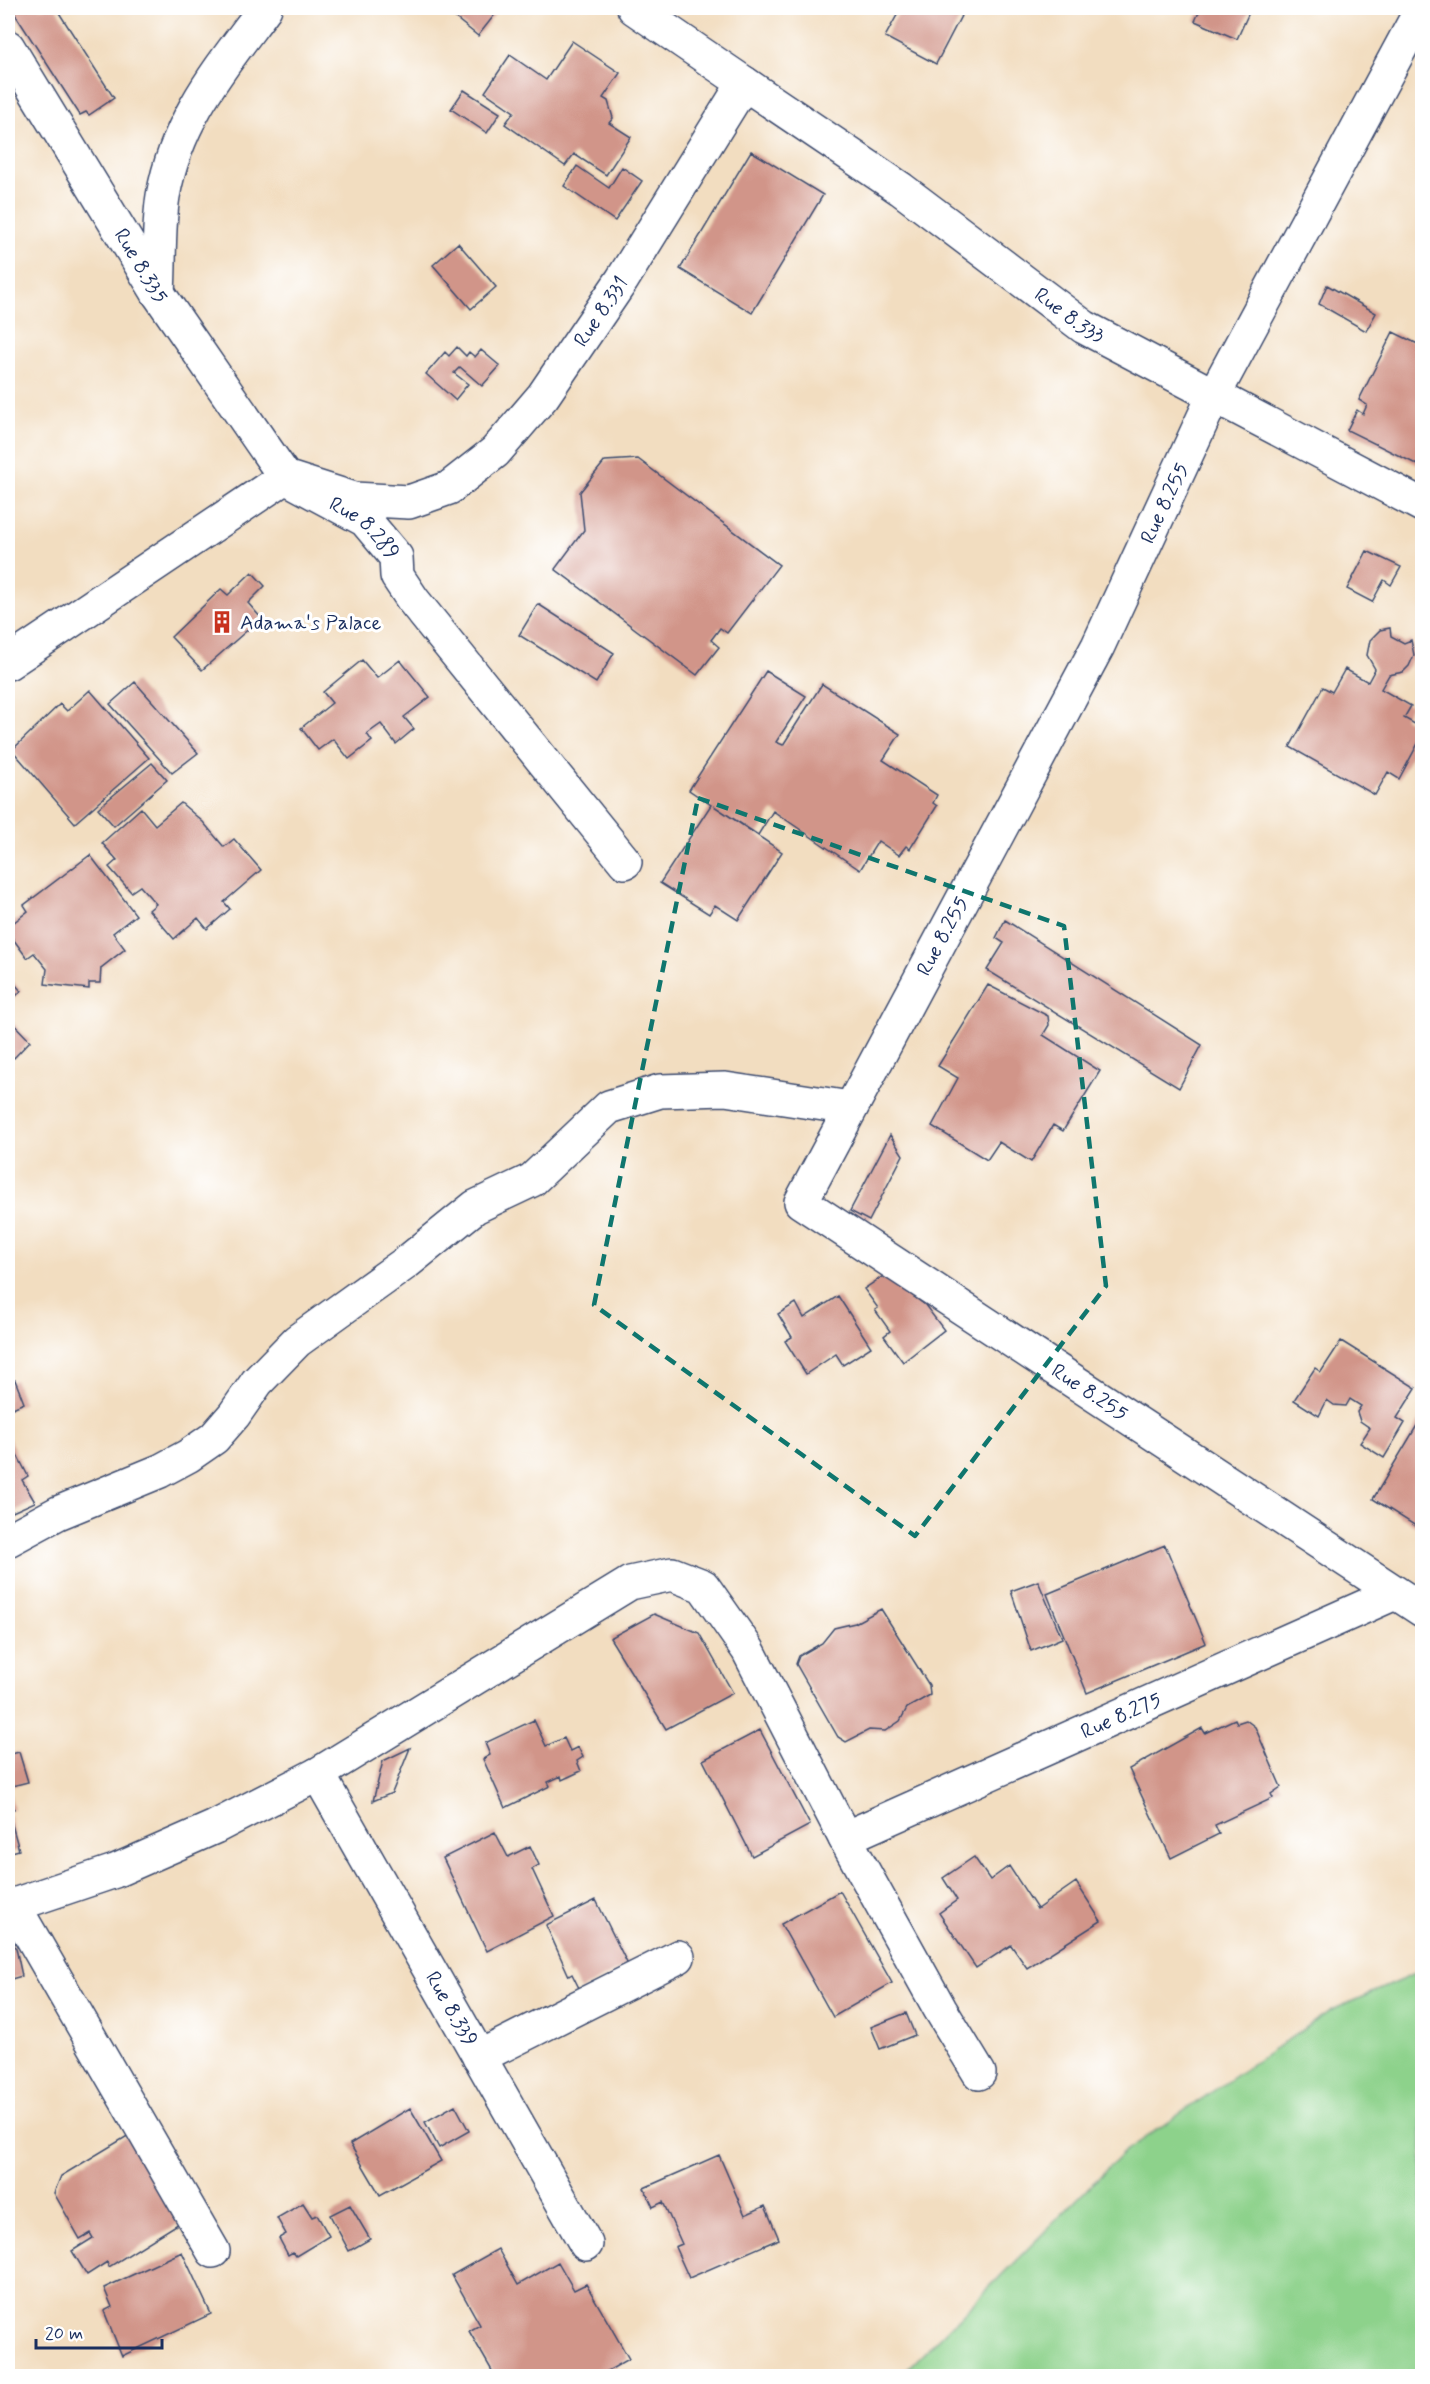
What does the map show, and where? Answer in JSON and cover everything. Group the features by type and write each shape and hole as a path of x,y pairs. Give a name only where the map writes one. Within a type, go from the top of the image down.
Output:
{"street":[{"path":"158,293 163,196 181,134 200,96 265,8"},
{"path":"634,8 744,83"},
{"name":"Rue 8.255","path":"1422,8 1214,395 1098,646 801,1202 1422,1610"},
{"name":"Rue 8.335","path":"8,47 158,293 285,477"},
{"name":"Rue 8.333","path":"744,83 901,189 1084,327 1422,506"},
{"name":"Rue 8.331","path":"285,477 354,499 409,502 448,488 495,452 543,396 622,280 744,83"},
{"path":"8,663 285,477"},
{"name":"Rue 8.289","path":"285,477 365,520 396,557 397,576 413,600 625,862"},
{"path":"8,1540 58,1513 160,1471 188,1456 214,1438 257,1382 297,1341 407,1262 476,1207 532,1180 609,1107 660,1091 725,1089 850,1108"},
{"path":"213,2251 11,1907 115,1871 215,1827 318,1774 630,1583 672,1574 703,1587 748,1650 845,1838 940,2009 979,2073"},
{"name":"Rue 8.275","path":"845,1838 1395,1593"},
{"name":"Rue 8.339","path":"318,1774 586,2244"},
{"path":"479,2057 678,1957"}],"highlighted area":[{"path":"698,798 1064,926 1106,1286 915,1536 594,1305"}],"green space":[{"path":"1422,1971 1422,2376 901,2376 1124,2152 1330,2011"}],"building":[{"path":"11,8 56,8 114,98 89,115 86,112 80,115"},
{"path":"443,8 500,8 478,36"},
{"path":"901,8 955,8 963,12 936,64 885,37"},
{"path":"1201,8 1251,8 1237,39 1195,21"},
{"path":"572,41 620,73 603,98 608,101 613,118 609,123 631,137 606,175 574,154 565,166 505,124 514,112 485,92 510,55 546,80"},
{"path":"464,90 500,113 487,133 451,109"},
{"path":"751,151 823,195 752,313 680,269"},
{"path":"577,166 609,188 622,167 642,181 615,221 564,186"},
{"path":"458,243 496,287 471,309 433,265"},
{"path":"1327,285 1376,313 1366,331 1319,304"},
{"path":"1393,332 1422,346 1422,467 1347,430 1357,410 1363,414 1367,405 1359,400"},
{"path":"457,347 466,356 469,352 475,357 481,350 500,366 482,386 460,367 454,373 468,384 455,400 426,374 445,352 449,356"},
{"path":"638,459 779,565 727,633 720,628 711,640 719,647 697,675 555,569 584,530 580,492 605,461"},
{"path":"1367,551 1401,567 1391,585 1384,580 1372,602 1347,589"},
{"name":"Adama's Palace","path":"252,572 265,586 248,603 261,618 202,670 171,637 221,589 228,595"},
{"path":"538,604 614,653 596,683 519,635"},
{"path":"1390,628 1391,636 1404,643 1411,640 1414,655 1409,666 1403,672 1389,675 1381,689 1411,706 1404,718 1422,728 1422,736 1399,779 1388,772 1375,795 1290,747 1323,687 1332,692 1345,669 1368,682 1375,669 1367,655 1370,640 1380,630"},
{"path":"362,660 377,678 400,660 430,697 404,717 414,729 396,744 381,724 367,734 372,741 349,759 333,739 318,750 301,728 332,703 323,692"},
{"path":"766,671 806,696 776,742 783,745 822,684 900,734 883,760 937,795 933,803 937,806 910,849 906,846 899,855 878,841 860,870 773,811 758,835 714,806 782,852 738,920 715,905 709,914 660,883 711,805 689,790"},
{"path":"135,682 198,753 172,773 110,704"},
{"path":"90,690 149,758 75,823 12,750 60,704 67,711"},
{"path":"152,763 167,780 114,826 98,808"},
{"path":"181,803 203,822 224,847 234,839 261,870 224,902 230,909 207,929 198,918 174,939 149,910 156,904 140,886 131,892 109,867 117,860 102,843 141,808 155,825"},
{"path":"90,855 136,915 113,933 125,949 101,968 100,983 89,983 89,989 45,984 47,969 34,953 27,958 8,932 8,927 28,911 24,905"},
{"path":"1005,920 1202,1045 1179,1088 987,970 1004,943 996,938"},
{"path":"8,976 21,991 8,1004"},
{"path":"988,985 1048,1016 1049,1025 1043,1035 1100,1071 1063,1131 1053,1125 1031,1162 999,1142 987,1160 932,1126 958,1078 938,1066"},
{"path":"8,1018 30,1041 14,1058 8,1052"},
{"path":"890,1135 903,1155 869,1221 850,1211"},
{"path":"885,1275 925,1305 944,1330 903,1362 884,1336 890,1331 875,1310 878,1308 864,1289"},
{"path":"838,1296 871,1347 843,1365 836,1354 806,1374 785,1341 792,1337 778,1314 796,1303 804,1318"},
{"path":"1341,1341 1416,1388 1397,1418 1405,1423 1384,1458 1360,1443 1370,1428 1360,1421 1357,1412 1361,1406 1350,1399 1346,1406 1334,1405 1327,1400 1319,1416 1294,1400 1315,1368 1321,1372"},
{"path":"15,1380 24,1403 8,1410 8,1384"},
{"path":"1422,1417 1422,1530 1373,1499"},
{"path":"8,1437 28,1476 22,1480 35,1502 8,1514"},
{"path":"1165,1545 1206,1643 1087,1693 1047,1594"},
{"path":"1038,1581 1062,1638 1031,1651 1011,1591"},
{"path":"881,1609 929,1685 930,1695 907,1708 900,1721 885,1731 869,1730 846,1742 838,1737 796,1664 799,1656 822,1643 834,1628 855,1623"},
{"path":"654,1614 699,1633 733,1693 666,1729 610,1638"},
{"path":"1235,1719 1237,1723 1246,1720 1255,1727 1281,1787 1271,1794 1273,1798 1215,1825 1219,1834 1171,1858 1129,1769 1202,1728 1205,1733"},
{"path":"534,1720 546,1746 564,1738 570,1751 578,1747 583,1757 577,1761 581,1771 562,1780 561,1776 548,1782 550,1786 505,1808 483,1759 490,1755 485,1743"},
{"path":"760,1730 810,1825 752,1856 703,1760"},
{"path":"410,1748 392,1793 373,1801 383,1761"},
{"path":"19,1752 28,1782 8,1787 8,1755"},
{"path":"8,1787 14,1809 8,1810"},
{"path":"8,1810 19,1850 8,1853"},
{"path":"495,1832 508,1857 530,1846 539,1865 532,1869 554,1916 487,1951 443,1858"},
{"path":"974,1857 990,1880 1009,1866 1037,1909 1076,1882 1101,1921 1027,1968 1011,1945 976,1968 939,1913 957,1900 943,1878"},
{"path":"840,1891 892,1983 833,2017 781,1924"},
{"path":"596,1900 628,1965 580,1990 572,1974 569,1976 546,1925"},
{"path":"8,1941 16,1948 22,1976 8,1980"},
{"path":"906,2013 915,2035 880,2049 871,2027"},
{"path":"455,2105 469,2131 439,2148 425,2122"},
{"path":"410,2108 441,2161 380,2195 350,2144"},
{"path":"129,2135 181,2222 109,2267 107,2262 87,2275 72,2251 93,2238 90,2233 80,2239 54,2193 61,2176"},
{"path":"719,2155 745,2215 765,2206 779,2239 689,2278 675,2247 682,2244 663,2202 653,2207 644,2188"},
{"path":"303,2203 312,2217 317,2215 329,2236 296,2256 293,2252 288,2255 279,2238 286,2234 277,2218"},
{"path":"350,2205 370,2239 349,2251 330,2215"},
{"path":"498,2249 518,2285 558,2262 574,2290 586,2284 629,2359 599,2376 495,2376 469,2331 480,2325 452,2275"},
{"path":"182,2252 211,2314 122,2356 104,2311 112,2307 104,2288"}],"place":[{"name":"Adama's Palace","path":"222,622"}]}
